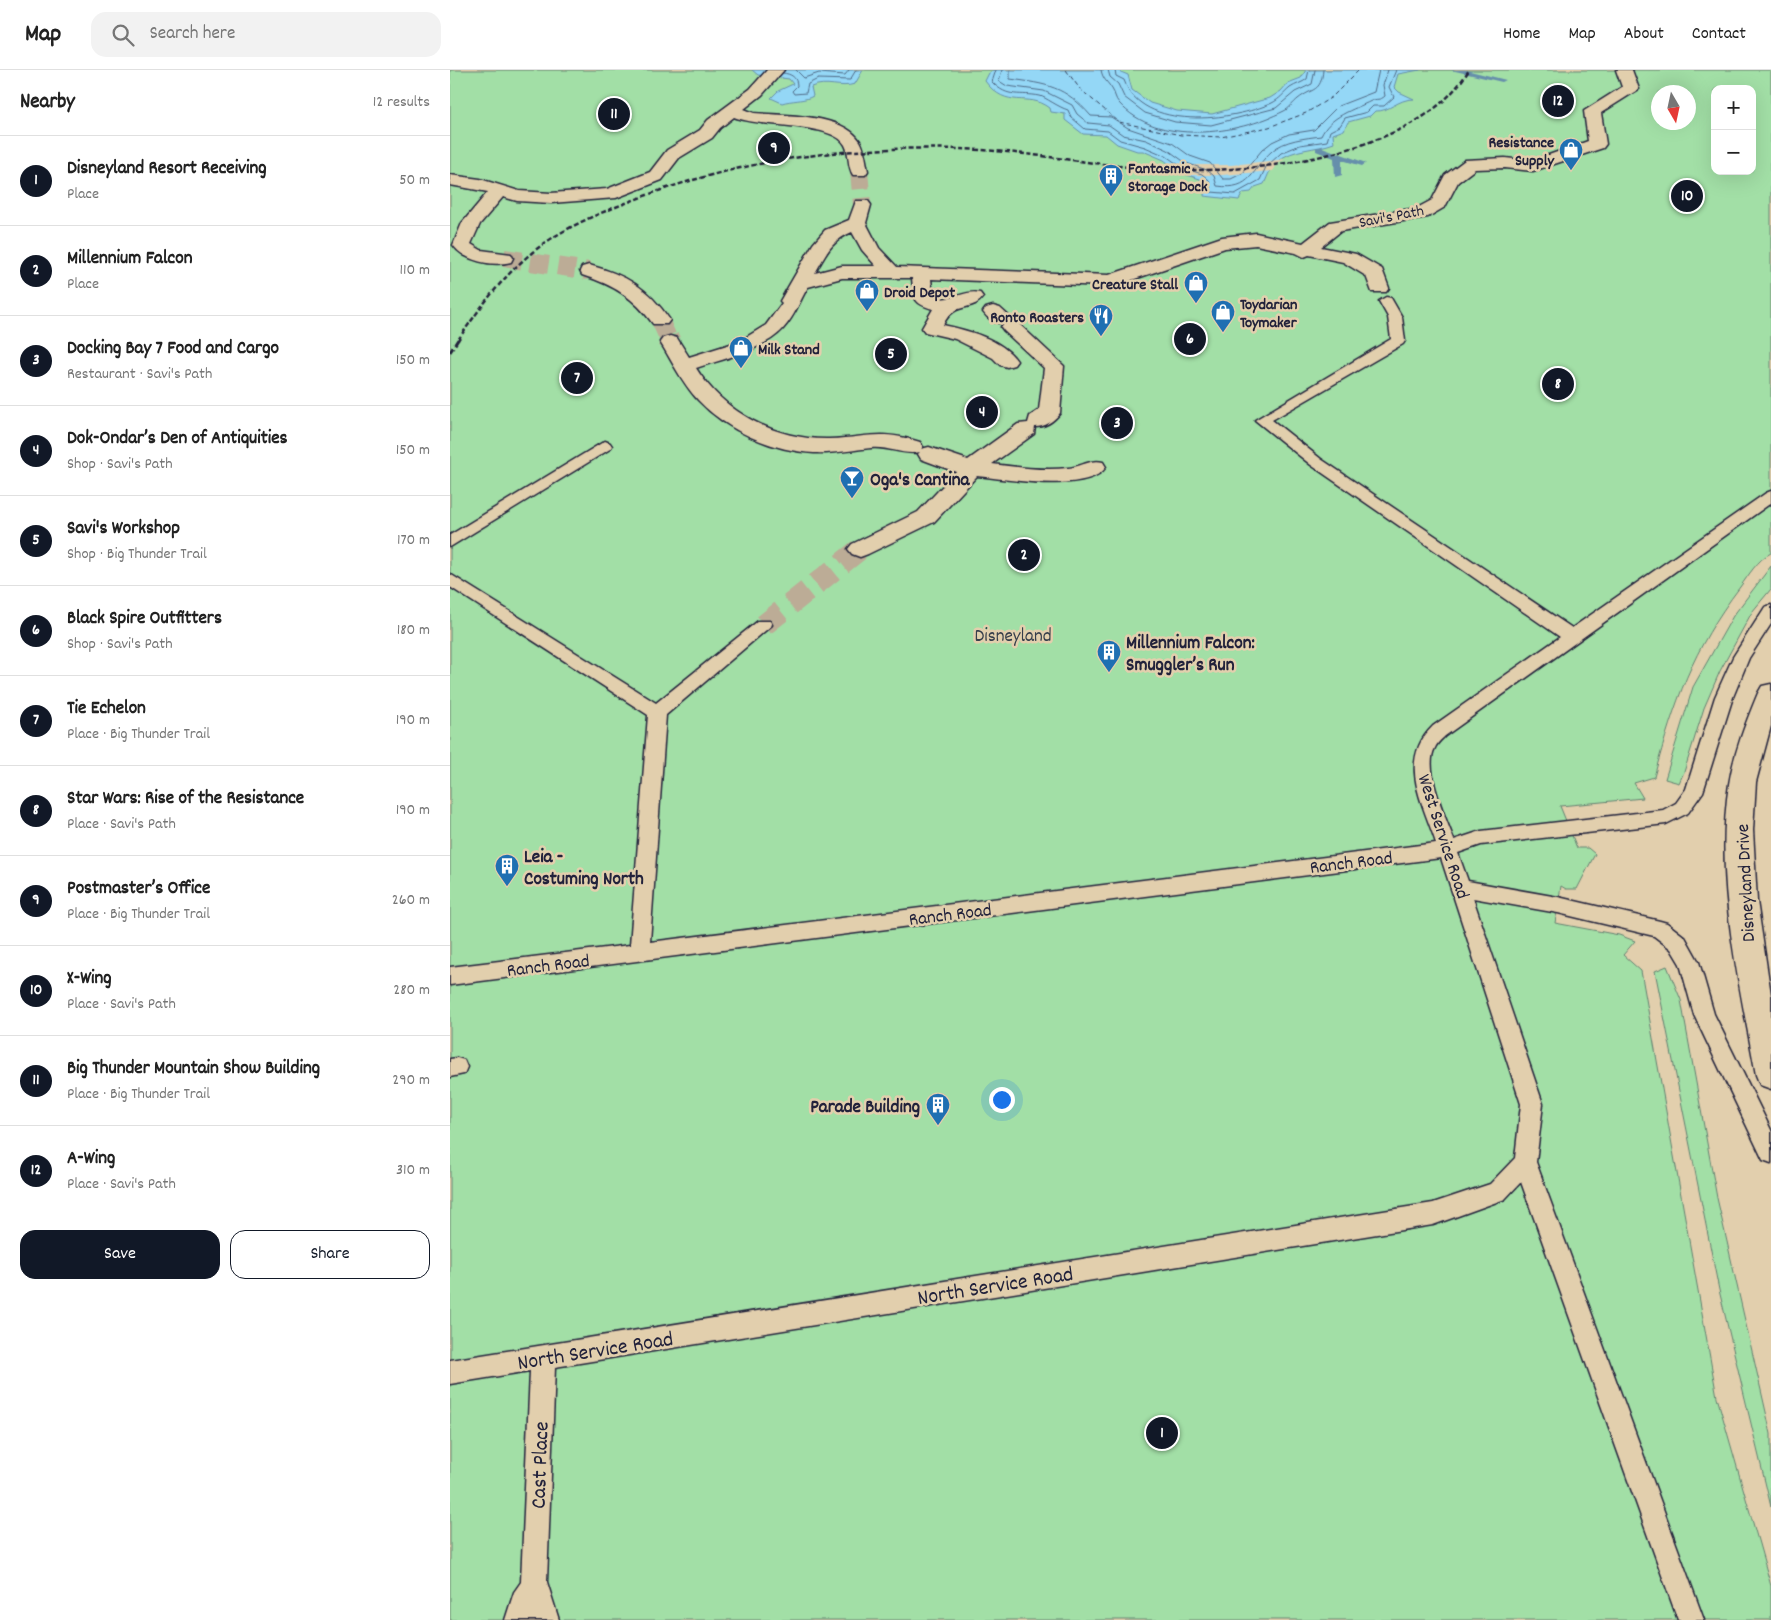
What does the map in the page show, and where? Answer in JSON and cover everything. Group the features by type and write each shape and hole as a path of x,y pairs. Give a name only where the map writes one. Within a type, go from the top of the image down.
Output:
{"street":[{"name":"Savi's Path","path":"1304,251 1336,226 1422,213 1439,203 1451,179 1472,164 1532,166 1597,144 1592,111 1631,89 1624,70"},
{"path":"450,180 480,184 499,192 516,196 550,198 610,194 656,176 673,154 706,134 772,74"},
{"path":"732,110 751,118 823,125 845,125 853,142 859,171"},
{"path":"499,192 471,224 462,245 466,251 474,254 504,258"},
{"path":"685,365 744,345 771,332 781,321 820,248 832,234 856,223 862,205"},
{"path":"856,223 871,250 892,272"},
{"path":"800,283 842,272 1111,280 1222,243 1256,239 1304,251 1349,258 1375,272 1382,294"},
{"path":"589,271 620,280 637,292 660,320"},
{"path":"921,274 924,300 944,307 973,297"},
{"path":"973,297 978,275"},
{"path":"860,549 926,517 972,468 1049,413 1054,366 999,316 973,297"},
{"path":"944,307 932,328 962,335 1014,363 1042,357"},
{"path":"670,342 705,394 724,412 770,437 804,445 831,446 865,440 895,440 956,466 1058,476 1087,472 1095,467"},
{"name":"Disneyland Drive","path":"1771,693 1758,726 1741,793 1739,860 1745,934 1771,1075"}],"lane":[{"path":"1382,294 1396,317 1398,341 1262,420 1316,462 1573,637"},
{"path":"450,542 605,446"},
{"name":"West Service Road","path":"1525,1162 1532,1104 1423,775 1422,756 1428,742 1439,731 1771,496"},
{"path":"450,578 657,712"},
{"name":"Ranch Road","path":"450,976 1449,849 1481,838 1666,816 1682,808 1694,792 1724,697 1741,657 1771,611"},
{"path":"639,952 657,712 764,625"},
{"path":"1461,888 1558,905 1660,929 1678,943 1689,962 1704,1015 1771,1153"},
{"path":"1525,1162 1691,1620"},
{"name":"North Service Road","path":"450,1372 1433,1214 1497,1192 1525,1162"},
{"name":"Cast Place","path":"532,1620 543,1357"},
{"name":"Cast Place","path":"518,1620 534,1574"},
{"name":"Cast Place","path":"534,1574 546,1620"}],"green space":[{"name":"Disneyland","path":"450,70 1771,70 1771,553 1758,563 1723,610 1697,655 1678,700 1654,777 1634,783 1643,798 1560,806 1577,848 1588,848 1595,854 1577,889 1566,889 1561,886 1555,923 1619,935 1635,941 1623,955 1641,971 1717,1397 1771,1586 1771,1620 450,1620"},
{"path":"1771,566 1771,589 1752,612 1720,671 1704,708 1679,783 1665,779 1693,687 1733,616"},
{"path":"1667,966 1681,1000 1717,1198 1771,1434 1771,1507 1719,1290 1655,971"}],"water":[{"path":"752,70 863,70 855,84 844,86 817,85 811,87 813,96 782,103 771,98 778,91 793,84 789,79 758,75"},
{"path":"994,70 1116,70 1128,75 1132,90 1150,103 1177,111 1212,114 1270,98 1281,91 1288,83 1301,78 1306,70 1420,70 1398,74 1394,87 1399,92 1414,99 1403,101 1385,110 1375,111 1370,116 1348,122 1344,130 1333,134 1334,143 1298,151 1284,157 1273,166 1264,184 1255,187 1251,192 1243,193 1239,200 1204,196 1205,183 1200,179 1181,173 1164,160 1143,151 1137,151 1117,144 1106,135 1083,134 1065,120 1065,114 1051,112 1050,108 1042,103 1001,95 993,90 985,81 989,73"}],"pier":[{"path":"1287,159 1279,162 1273,171 1222,175 1180,175 1166,165 1231,165"}],"waterway":[{"path":"1455,70 1502,80"},
{"path":"1319,149 1326,153 1362,163"},
{"path":"1338,157 1338,175"}],"ferry route":[{"path":"1066,70 1080,89 1119,122 1181,135 1221,137 1269,127 1306,113 1332,97 1359,70"}],"tunnel":[{"path":"859,171 862,205"},
{"path":"504,258 589,271"},
{"path":"660,320 669,340"},
{"path":"764,625 860,549"}],"railway":[{"path":"458,340 504,279 526,258 558,234 580,222 614,208 666,188 707,176 748,166 831,153 915,148 1000,151 1157,169 1215,170 1273,165 1330,154 1391,134 1434,109 1459,85 1469,70"},
{"path":"450,352 459,338"}],"place":[{"name":"A-Wing","path":"1558,101"},
{"name":"Big Thunder Mountain Show Building","path":"614,114"},
{"name":"Postmaster’s Office","path":"774,148"},
{"name":"Resistance Supply","path":"1571,171"},
{"name":"X-Wing","path":"1687,196"},
{"name":"Fantasmic Storage Dock","path":"1111,197"},
{"name":"Creature Stall","path":"1196,304"},
{"name":"Droid Depot","path":"867,312"},
{"name":"Toydarian Toymaker","path":"1223,333"},
{"name":"Ronto Roasters","path":"1101,337"},
{"name":"Black Spire Outfitters","path":"1190,339"},
{"name":"Savi's Workshop","path":"891,354"},
{"name":"Milk Stand","path":"741,369"},
{"name":"Tie Echelon","path":"577,378"},
{"name":"Star Wars: Rise of the Resistance","path":"1558,384"},
{"name":"Dok-Ondar’s Den of Antiquities","path":"982,412"},
{"name":"Docking Bay 7 Food and Cargo","path":"1117,423"},
{"name":"Oga's Cantina","path":"852,499"},
{"name":"Millennium Falcon","path":"1024,555"},
{"name":"Millennium Falcon: Smuggler’s Run","path":"1109,673"},
{"name":"Leia - Costuming North","path":"507,887"},
{"name":"Parade Building","path":"938,1126"},
{"name":"Disneyland Resort Receiving","path":"1162,1433"}]}
